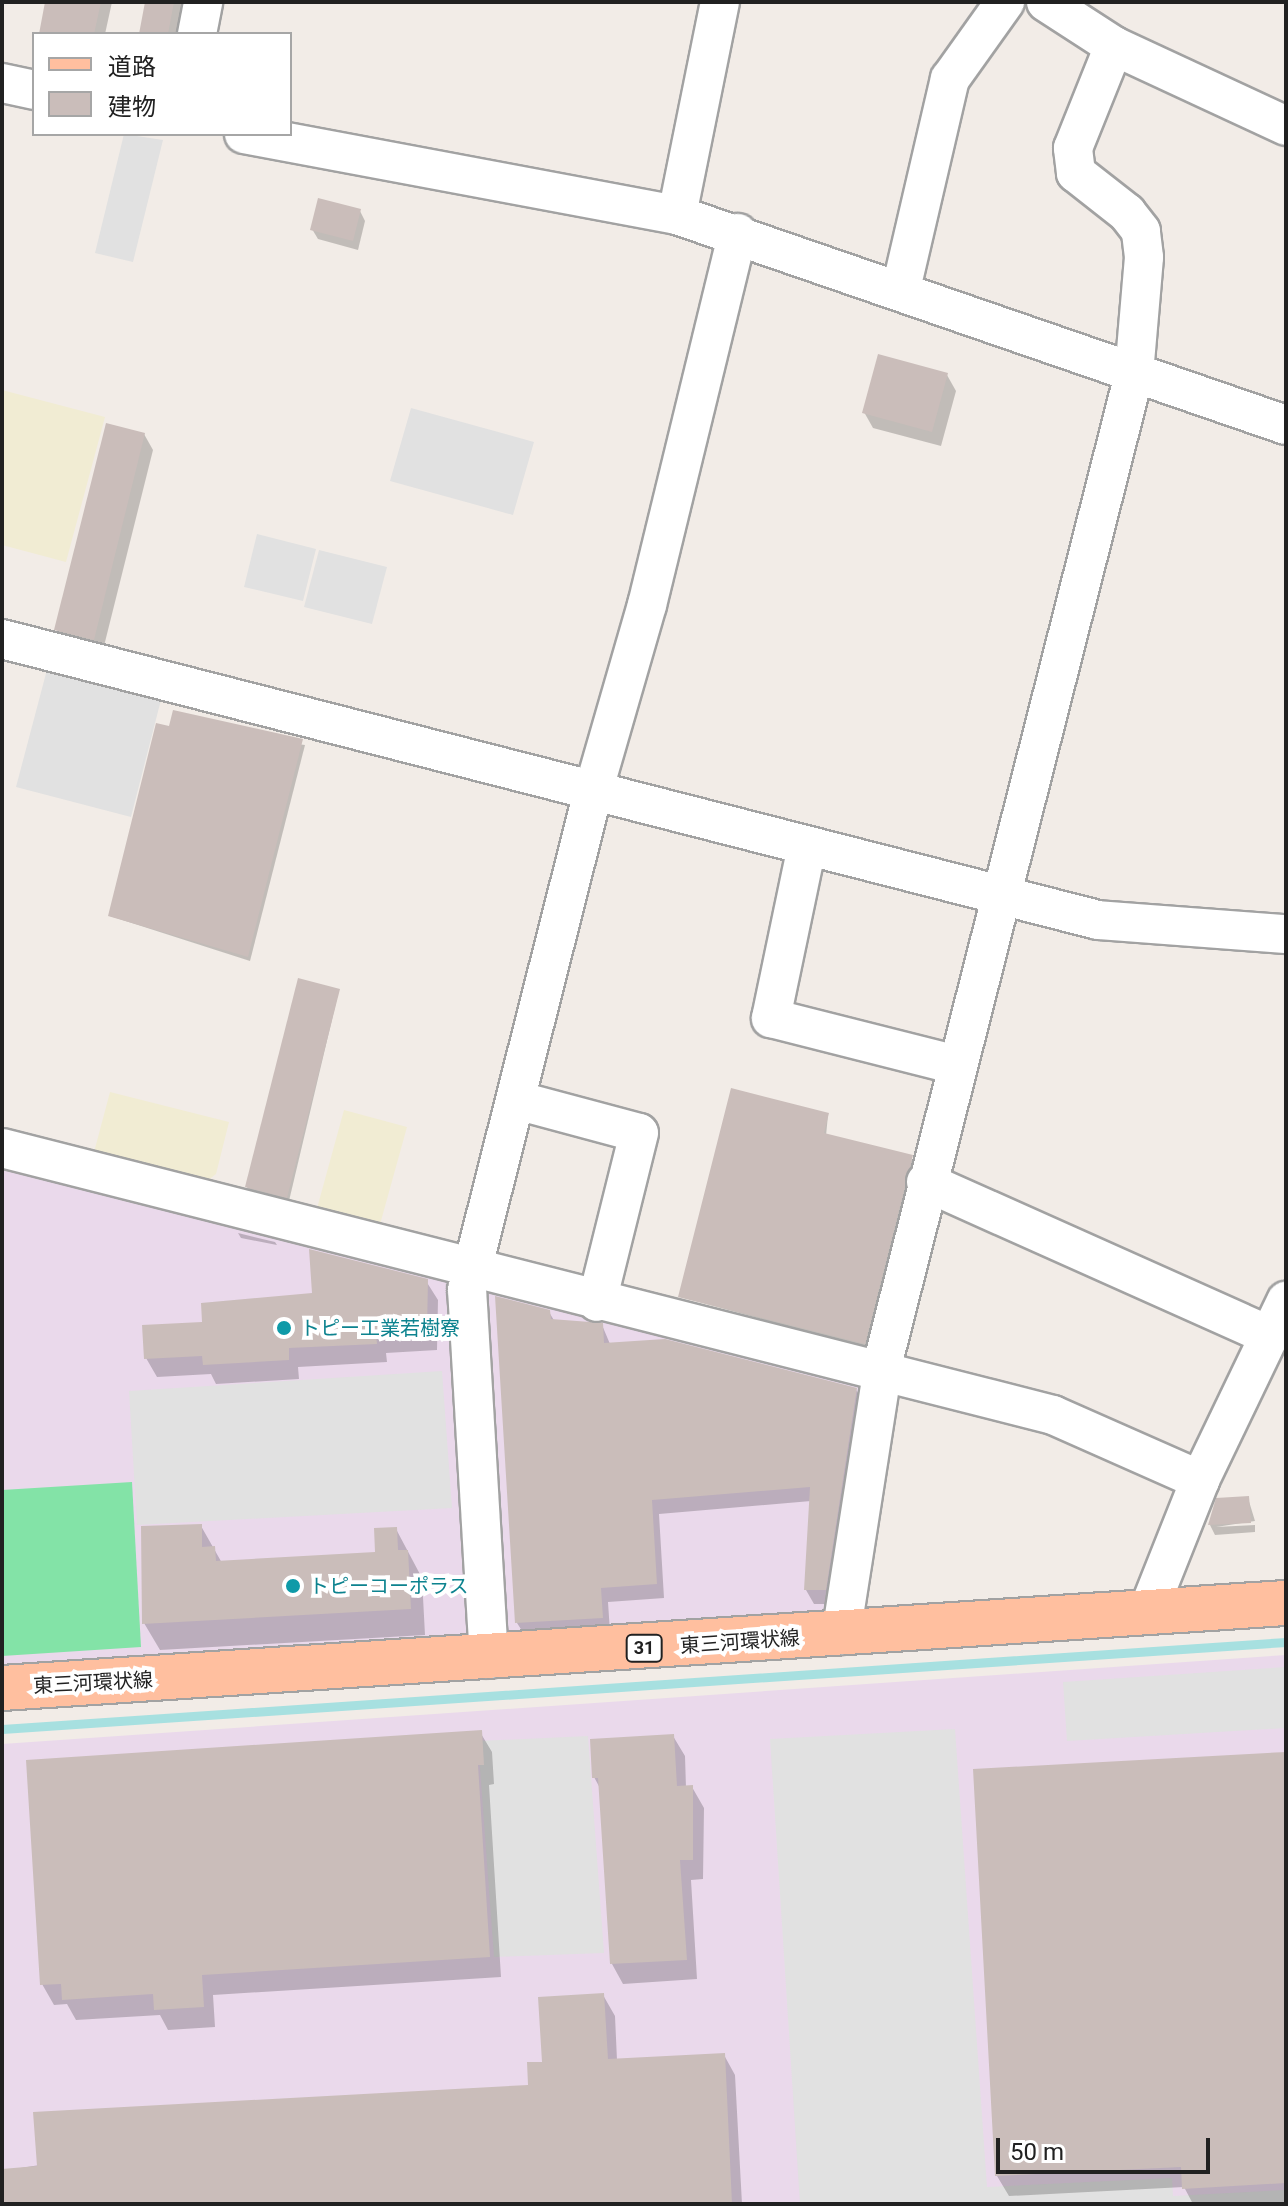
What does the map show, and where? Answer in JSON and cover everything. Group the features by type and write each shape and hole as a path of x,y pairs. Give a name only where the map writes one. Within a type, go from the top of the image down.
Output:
{"main road":[{"name":"東三河環状線","path":"2,1688 489,1659 1286,1603"}],"street":[{"path":"197,32 203,2"},
{"path":"677,215 720,2"},
{"path":"901,289 950,79 1005,2"},
{"path":"1046,2 1114,46 1286,126"},
{"path":"841,1635 883,1374 926,1182 1003,898 1134,374 1144,257 1141,231 1127,213 1076,173 1073,148 1114,46"},
{"path":"2,83 32,90"},
{"path":"255,136 677,215 901,289 1134,374 1286,425"},
{"path":"489,1659 467,1290 593,792 647,605 738,233"},
{"path":"2,639 1098,920 1286,934"},
{"path":"807,846 771,1018 957,1065"},
{"path":"516,1100 639,1133 597,1302"},
{"path":"2,1148 597,1302 1053,1415 1200,1480"},
{"path":"926,1182 1270,1336"},
{"path":"1148,1611 1200,1480 1286,1301"}],"shaded area":[{"path":"124,136 163,140 133,262 95,253"},
{"path":"2,390 105,417 66,562 2,545"},
{"path":"411,408 534,442 513,515 390,481"},
{"path":"257,534 316,549 303,601 244,587"},
{"path":"319,550 387,567 372,624 304,607"},
{"path":"49,662 163,692 131,817 16,787"},
{"path":"110,1092 229,1122 216,1174 203,1184 93,1156"},
{"path":"344,1110 407,1127 379,1228 316,1212"},
{"path":"2,1159 442,1270 449,1283 471,1631 465,1642 2,1672"},
{"path":"484,1283 865,1382 830,1620 505,1639"},
{"path":"442,1371 452,1508 137,1525 129,1391"},
{"path":"1286,1655 1286,2204 2,2204 2,1744"},
{"path":"1286,1667 1286,1728 1067,1741 1063,1682"},
{"path":"955,1729 987,2187 1172,2178 1173,2196 1286,2190 1286,2204 800,2204 770,1739"},
{"path":"588,1736 604,1953 494,1957 478,1741"}],"green space":[{"path":"132,1482 141,1647 2,1656 2,1490"}],"building":[{"path":"45,2 101,2 94,32 39,32"},
{"path":"145,2 174,2 168,32 139,32"},
{"path":"318,198 361,209 353,241 310,230"},
{"path":"878,354 948,373 932,432 862,413"},
{"path":"106,423 145,433 94,640 54,630"},
{"path":"173,710 303,739 248,957 108,916 156,723 169,726"},
{"path":"298,978 340,989 287,1198 245,1187"},
{"path":"731,1088 829,1113 824,1133 913,1155 865,1344 678,1297"},
{"name":"トピー工業若樹寮","path":"309,1249 428,1279 427,1331 376,1334 377,1344 289,1348 289,1360 203,1365 202,1356 144,1359 142,1325 202,1322 201,1303 312,1293"},
{"path":"495,1296 550,1310 551,1319 603,1323 604,1343 665,1339 857,1388 826,1590 804,1590 810,1487 652,1500 657,1584 601,1588 603,1618 515,1623"},
{"path":"1249,1496 1251,1523 1208,1525 1216,1498"},
{"name":"トピーコーポラス","path":"202,1524 202,1547 215,1546 216,1561 375,1552 374,1528 397,1527 398,1550 408,1550 411,1609 142,1624 141,1526"},
{"path":"482,1730 484,1765 478,1765 490,1957 202,1975 204,2007 154,2010 153,1994 62,2000 61,1984 40,1985 26,1760"},
{"path":"674,1734 677,1786 693,1785 693,1860 680,1860 687,1960 610,1964 598,1778 592,1778 590,1739"},
{"path":"1286,1752 1286,2183 1182,2189 1181,2167 995,2176 973,1769"},
{"path":"604,1993 608,2059 725,2053 732,2204 2,2204 2,2169 37,2166 33,2112 528,2085 527,2062 542,2062 538,1997"}],"waterway":[{"path":"2,1729 1286,1642"}],"place":[{"name":"トピー工業若樹寮","path":"284,1328"},
{"name":"トピーコーポラス","path":"293,1586"}]}
